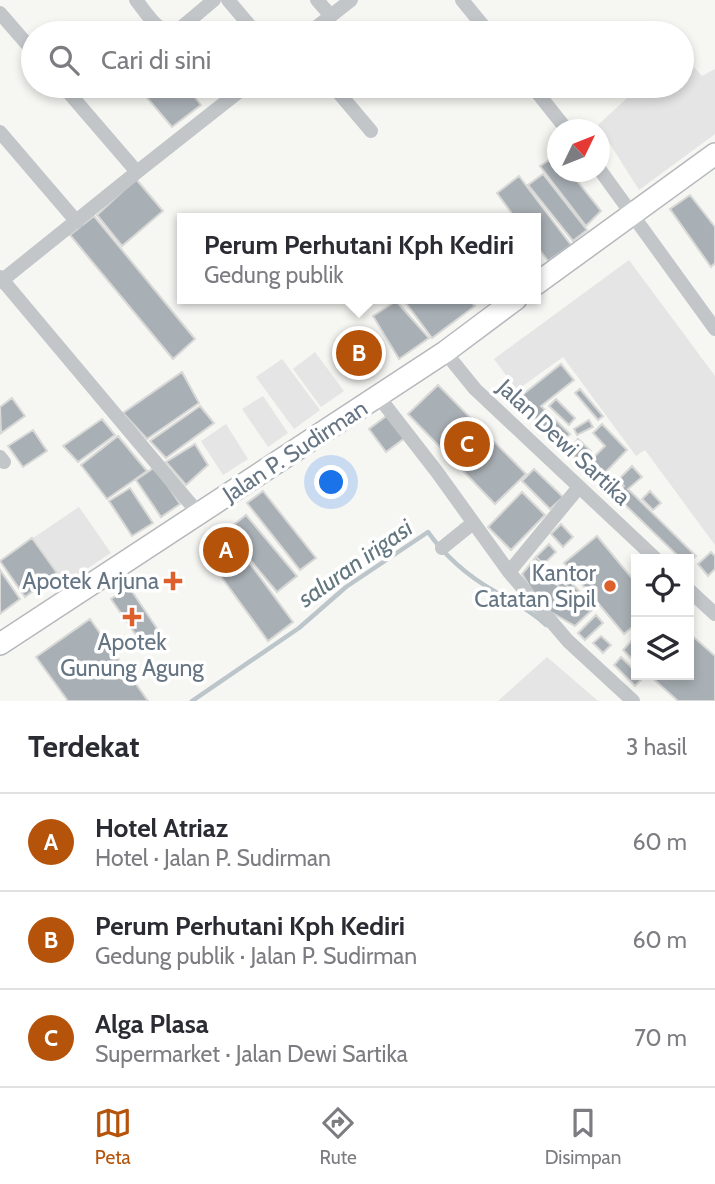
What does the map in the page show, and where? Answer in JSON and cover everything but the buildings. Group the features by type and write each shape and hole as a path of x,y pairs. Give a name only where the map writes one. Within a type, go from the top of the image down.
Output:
{"highway":[{"path":"541,280 715,154"},
{"name":"Jalan P. Sudirman","path":"0,644 445,352 509,304"}],"street":[{"path":"136,0 154,21"},
{"path":"189,21 214,0"},
{"path":"228,0 246,21"},
{"path":"317,0 331,16"},
{"path":"325,21 351,0"},
{"path":"462,0 479,21"},
{"path":"0,13 21,37"},
{"path":"73,98 137,172"},
{"path":"199,514 1,280 231,98"},
{"path":"343,98 371,131"},
{"path":"542,98 559,119"},
{"path":"0,132 76,222"},
{"path":"608,182 715,328"},
{"name":"Jalan Dewi Sartika","path":"445,352 475,390 651,554"},
{"path":"378,396 509,572 568,641 633,701"},
{"path":"509,572 579,487"},
{"path":"442,548 473,523"},
{"path":"694,595 715,614"}],"shaded area":[{"path":"694,67 702,76 715,69 715,134 639,190 610,144 610,119 604,119 627,98 694,98"},
{"path":"629,260 715,376 715,545 645,450 636,456 563,357 517,390 494,359"},
{"path":"315,352 344,391 321,407 293,369"},
{"path":"282,359 320,410 294,429 256,377"},
{"path":"263,396 288,433 268,447 242,409"},
{"path":"226,424 248,459 223,475 201,441"},
{"path":"79,507 111,553 65,583 33,538"},
{"path":"547,657 598,701 498,701"}],"waterway":[{"name":"saluran irigasi","path":"192,701 299,628 346,587 428,532 466,572 546,625"}],"place":[{"name":"Perum Perhutani Kph Kediri","path":"359,353"},
{"name":"Alga Plasa","path":"467,444"},
{"name":"Hotel Atriaz","path":"226,550"},
{"name":"Apotek Arjuna","path":"173,581"},
{"name":"Kantor Catatan Sipil","path":"610,586"},
{"name":"Apotek Gunung Agung","path":"132,617"}]}
